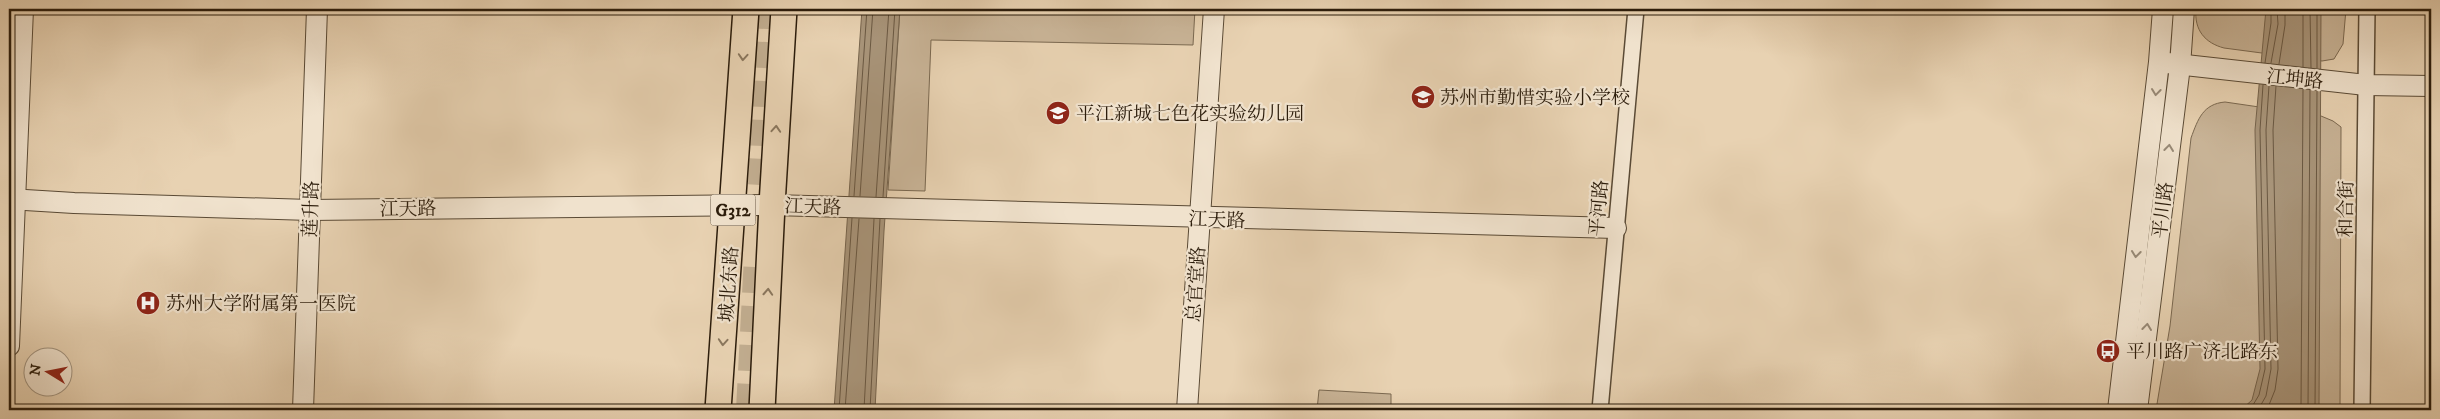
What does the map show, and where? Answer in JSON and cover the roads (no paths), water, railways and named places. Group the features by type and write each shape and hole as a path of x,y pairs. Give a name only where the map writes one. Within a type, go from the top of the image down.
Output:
{"main road":[{"name":"城北东路","path":"718,410 734,204 746,9"},
{"name":"城北东路","path":"762,410 784,9"}],"street":[{"path":"9,346 12,199 23,9"},
{"name":"莲升路","path":"303,410 316,9"},
{"name":"总官堂路","path":"1187,410 1214,9"},
{"name":"平河路","path":"1600,410 1636,9"},
{"name":"平川路","path":"2125,410 2163,9"},
{"name":"平川路","path":"2125,410 2180,66 2184,9"},
{"name":"和合街","path":"2362,410 2367,9"},
{"name":"江坤路","path":"2159,62 2180,66 2366,85 2431,86"},
{"name":"江天路","path":"12,199 310,210 734,204 1616,228"}],"water":[{"path":"862,9 900,9 884,231 875,410 834,410"},
{"path":"2266,9 2321,9 2319,410 2241,410 2252,400 2260,369 2255,130"}],"tunnel":[{"path":"761,185 770,9"},
{"path":"749,410 757,256"}],"place":[{"name":"苏州市勤惜实验小学校","path":"1423,97"},
{"name":"平江新城七色花实验幼儿园","path":"1058,113"},
{"name":"苏州大学附属第一医院","path":"148,303"},
{"name":"平川路广济北路东","path":"2108,351"}]}
